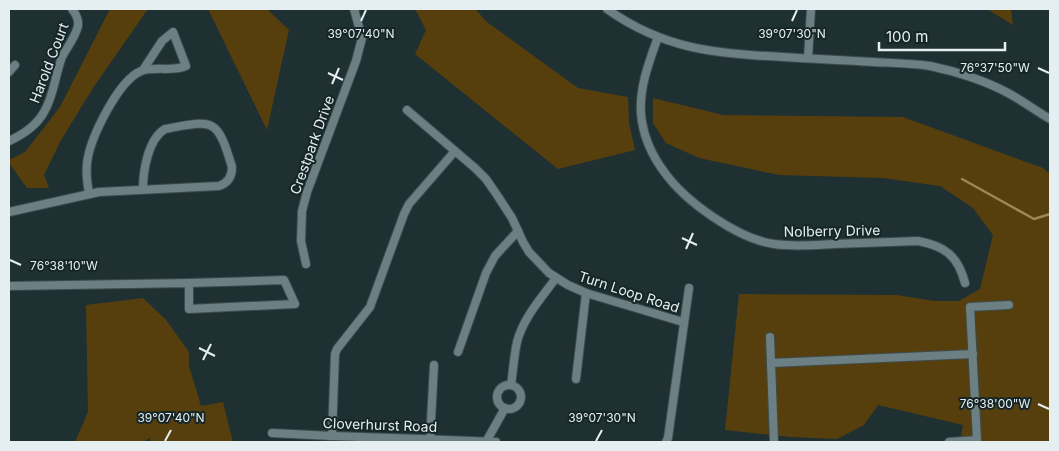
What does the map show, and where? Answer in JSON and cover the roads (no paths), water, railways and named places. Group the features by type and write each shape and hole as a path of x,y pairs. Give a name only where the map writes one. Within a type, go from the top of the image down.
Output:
{"street":[{"name":"Harold Court","path":"9,141 17,138 29,129 44,112 62,58 78,26 76,13 72,9"},
{"name":"Crestpark Drive","path":"306,264 301,241 302,211 307,192 356,61 362,38 354,9"},
{"path":"607,9 632,25 658,37 677,44 721,53 930,66 967,76 1008,93 1050,119"},
{"path":"808,58 811,9"},
{"path":"89,193 86,177 87,161 96,132 121,88 133,75 143,70 186,66 173,32 162,41 143,70"},
{"name":"Nolberry Drive","path":"658,37 646,73 642,92 641,114 647,142 665,174 692,200 734,230 748,237 773,244 806,246 918,241 931,243 943,249 954,260 961,270 965,283"},
{"path":"9,72 15,64"},
{"name":"Turn Loop Road","path":"407,110 476,168 505,207 529,252 538,263 556,278 586,293 684,322"},
{"path":"9,212 89,193 219,186 231,176 232,167 221,135 212,126 204,123 160,131 151,147 144,174 143,189"},
{"path":"332,436 335,354 337,349 370,307 404,214 410,204 455,151"},
{"path":"458,352 486,272 495,256 518,231"},
{"path":"511,385 517,342 522,327 556,278"},
{"path":"9,286 189,284 284,280 295,304 190,308 189,284"},
{"path":"666,442 688,288"},
{"path":"576,379 586,293"},
{"path":"949,442 977,440 970,307 1009,305"},
{"path":"770,337 774,442"},
{"path":"771,363 973,354"},
{"path":"430,439 434,365"},
{"path":"506,385 511,385 519,390 520,399 515,407 505,408 498,401 499,392 506,385"},
{"path":"486,442 505,408"},
{"name":"Cloverhurst Road","path":"272,433 496,442"}],"waterway":[{"path":"962,179 1034,219 1050,214"}]}
